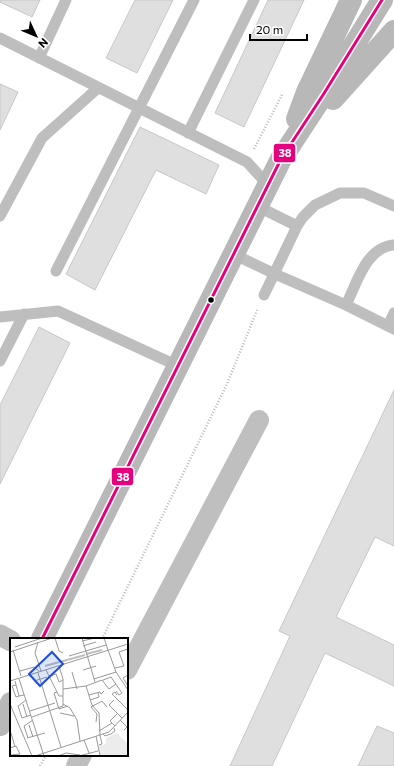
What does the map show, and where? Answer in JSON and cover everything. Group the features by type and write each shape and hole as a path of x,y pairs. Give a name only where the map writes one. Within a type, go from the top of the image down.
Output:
{"main road":[{"path":"42,638 281,159 307,92 350,0"},
{"path":"281,159 327,89 382,0"},
{"path":"281,159 394,31"},
{"path":"0,725 10,705"}],"street":[{"path":"0,635 10,640"}],"lane":[{"path":"38,58 66,0"},
{"path":"56,271 194,0"},
{"path":"188,133 254,0"},
{"path":"0,38 247,162 268,185"},
{"path":"0,216 42,138 98,88"},
{"path":"264,295 297,226 303,217 315,205 340,193 364,193 394,206"},
{"path":"257,206 297,226"},
{"path":"346,305 367,261 377,251 394,245"},
{"path":"233,254 346,305 391,328 394,313"},
{"path":"0,317 58,311 178,366"},
{"path":"0,361 24,314"}],"path":[{"path":"102,638 226,384 264,295"},
{"path":"40,766 45,756"}],"building":[{"path":"0,0 40,0 32,17 0,2"},
{"path":"135,0 173,0 137,73 106,58"},
{"path":"268,0 304,0 244,127 215,113"},
{"path":"0,84 18,92 0,130"},
{"path":"140,127 219,165 206,194 156,170 95,290 66,274"},
{"path":"39,327 70,343 0,484 0,405"},
{"path":"394,390 394,546 375,537 336,617 394,645 394,686 325,653 272,766 230,766 290,636 279,631"},
{"path":"377,726 394,733 394,766 358,766"}],"waterway":[{"path":"128,668 259,420"},
{"path":"76,766 81,756"}],"transit line":[{"name":"38","path":"42,638 281,159 382,0"}]}
